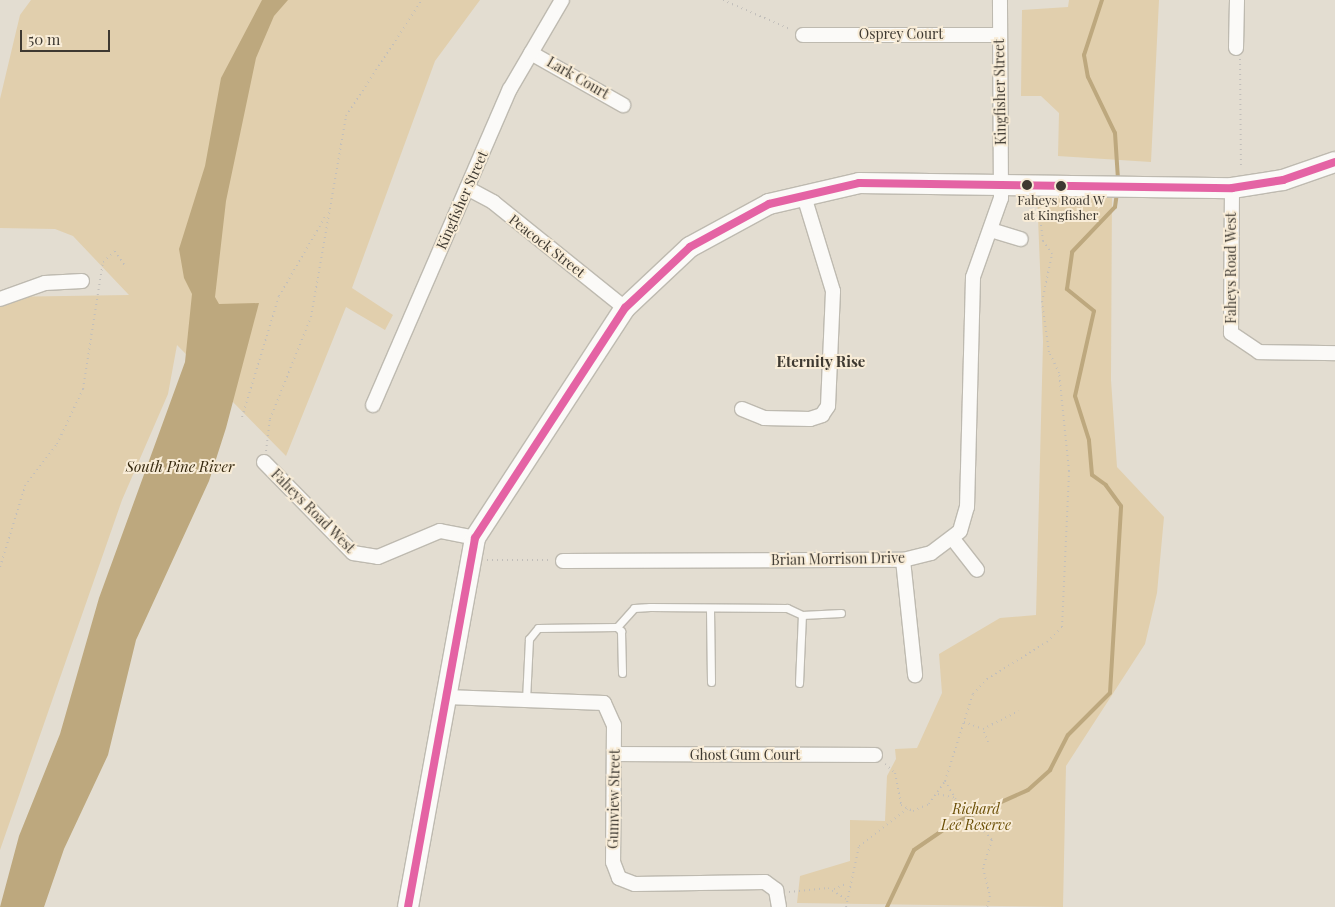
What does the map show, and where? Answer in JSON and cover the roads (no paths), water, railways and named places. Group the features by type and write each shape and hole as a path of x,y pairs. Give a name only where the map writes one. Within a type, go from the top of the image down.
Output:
{"street":[{"name":"Kingfisher Street","path":"373,405 510,89 562,0"},
{"name":"Kingfisher Street","path":"1000,0 1001,184"},
{"path":"1236,48 1237,0"},
{"name":"Osprey Court","path":"803,35 1000,35"},
{"name":"Lark Court","path":"531,53 624,105"},
{"path":"408,907 476,538 625,308 656,275 728,223 803,193 859,184 1079,184 1232,188 1283,180 1335,162"},
{"path":"977,570 953,539 967,507 973,277 1000,210 1001,184"},
{"name":"Peacock Street","path":"467,188 493,202 625,308"},
{"name":"Faheys Road West","path":"1232,188 1231,333 1259,352 1335,353"},
{"path":"742,409 764,418 810,419 822,416 828,406 832,284 803,193"},
{"path":"991,230 1021,239"},
{"path":"0,299 45,284 82,281"},
{"name":"Faheys Road West","path":"264,462 354,554 378,557 440,531 476,538"},
{"name":"Brian Morrison Drive","path":"563,561 903,560 931,553 953,539"},
{"path":"903,560 915,675"},
{"name":"Gumview Street","path":"446,697 604,703 613,716 616,754 613,862 619,878 635,884 765,882 778,900"},
{"name":"Ghost Gum Court","path":"616,754 875,756"}],"lane":[{"path":"526,700 528,639 534,630 617,627 634,608 787,608 802,615 841,614"},
{"path":"710,609 711,682"},
{"path":"799,683 802,615"},
{"path":"617,627 621,630 622,674"}],"water":[{"name":"South Pine River","path":"262,0 288,0 274,16 256,58 226,201 215,297 219,304 259,303 226,428 209,481 136,640 108,755 64,849 44,907 0,907 19,836 60,734 99,598 185,362 192,294 184,278 179,249 205,166 221,78"}],"waterway":[{"path":"1102,0 1084,55 1088,77 1115,133 1118,180"},
{"path":"887,907 914,850 952,824 1028,790 1050,770 1068,735 1110,693 1121,506 1106,485 1092,475 1089,440 1075,396 1094,311 1067,289 1072,252 1115,207 1117,192"}],"place":[{"name":"Faheys Road W at Kingfisher","path":"1061,186"}],"district":[{"name":"Eternity Rise","path":"821,362"}],"park label":[{"name":"Richard Lee Reserve","path":"976,818"}]}
